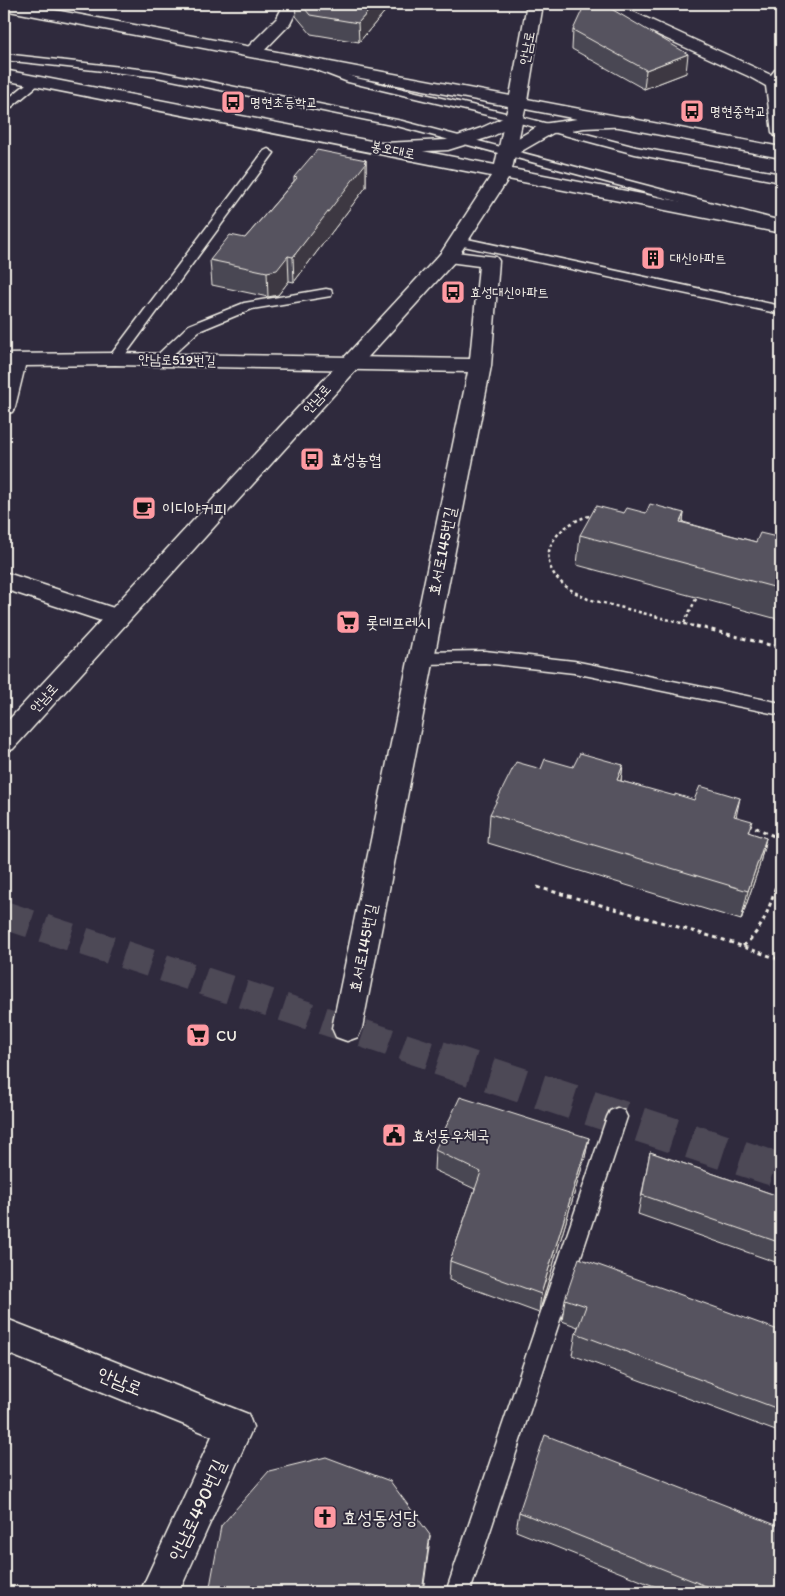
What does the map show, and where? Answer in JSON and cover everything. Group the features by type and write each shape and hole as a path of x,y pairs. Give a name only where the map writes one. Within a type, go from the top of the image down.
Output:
{"street":[{"path":"253,52 284,20 292,4"},
{"name":"안남로","path":"4,742 453,249 502,174 516,110 535,4"},
{"path":"603,4 738,65 778,79 781,132"},
{"path":"4,5 312,64 516,110 627,122 781,152"},
{"name":"봉오대로","path":"4,75 384,148 502,174 781,226"},
{"path":"384,148 448,145 487,132 516,110"},
{"path":"507,152 548,128 584,123 627,122"},
{"name":"효서로145번길","path":"347,1028 480,366 490,261 453,249"},
{"name":"안남로519번길","path":"10,360 160,359 480,366"},
{"path":"4,407 10,360"},
{"path":"4,580 117,618"},
{"name":"안남로","path":"4,1335 235,1427"},
{"name":"안남로490번길","path":"159,1592 235,1427"}],"lane":[{"path":"4,57 158,74 393,122 781,226"},
{"path":"4,108 35,82"},
{"path":"516,110 548,128 635,150 781,178"},
{"path":"115,359 268,153"},
{"path":"453,249 781,310"},
{"path":"160,359 194,328 249,306 326,293"},
{"path":"421,658 485,657 574,667 781,709"},
{"path":"458,1592 617,1117"}],"path":[{"path":"601,516 592,515 578,520 563,528 552,541 548,555 551,570 559,581 572,591 588,600 781,648"},
{"path":"684,624 700,590"},
{"path":"747,824 756,826 781,839"},
{"path":"776,837 781,843"},
{"path":"743,946 753,940 760,927 781,869"},
{"path":"537,887 743,946 781,960"}],"building":[{"path":"301,4 375,4 358,23 310,15"},
{"path":"585,4 603,4 688,54 646,70 573,30"},
{"path":"317,150 366,160 364,162 366,163 293,257 288,256 277,270 267,272 210,260 230,235 245,238 297,178 294,177"},
{"path":"650,504 684,513 680,522 756,542 760,533 781,538 781,589 580,535 596,506 624,513 627,508 646,513"},
{"path":"580,753 623,765 617,780 694,800 700,786 740,798 734,816 752,821 748,832 766,838 748,891 490,814 516,762 541,769 545,759 573,767"},
{"path":"460,1097 589,1138 541,1294 450,1261 481,1172 435,1150"},
{"path":"650,1152 781,1197 781,1243 642,1195"},
{"path":"579,1258 781,1331 781,1410 576,1333 586,1306 565,1299"},
{"path":"545,1435 781,1527 781,1592 721,1592 519,1512"},
{"name":"효성동성당","path":"326,1457 390,1481 430,1535 422,1592 209,1592 221,1526 269,1471"}],"tunnel":[{"path":"4,915 443,1060"},
{"path":"439,1058 781,1171"}],"place":[{"name":"명현초등학교","path":"233,102"},
{"name":"명현중학교","path":"692,111"},
{"name":"대신아파트","path":"653,258"},
{"name":"효성대신아파트","path":"453,292"},
{"name":"효성농협","path":"312,459"},
{"name":"이디야커피","path":"144,508"},
{"name":"롯데프레시","path":"348,622"},
{"name":"CU","path":"198,1035"},
{"name":"효성동우체국","path":"394,1135"},
{"name":"효성동성당","path":"325,1517"}]}
